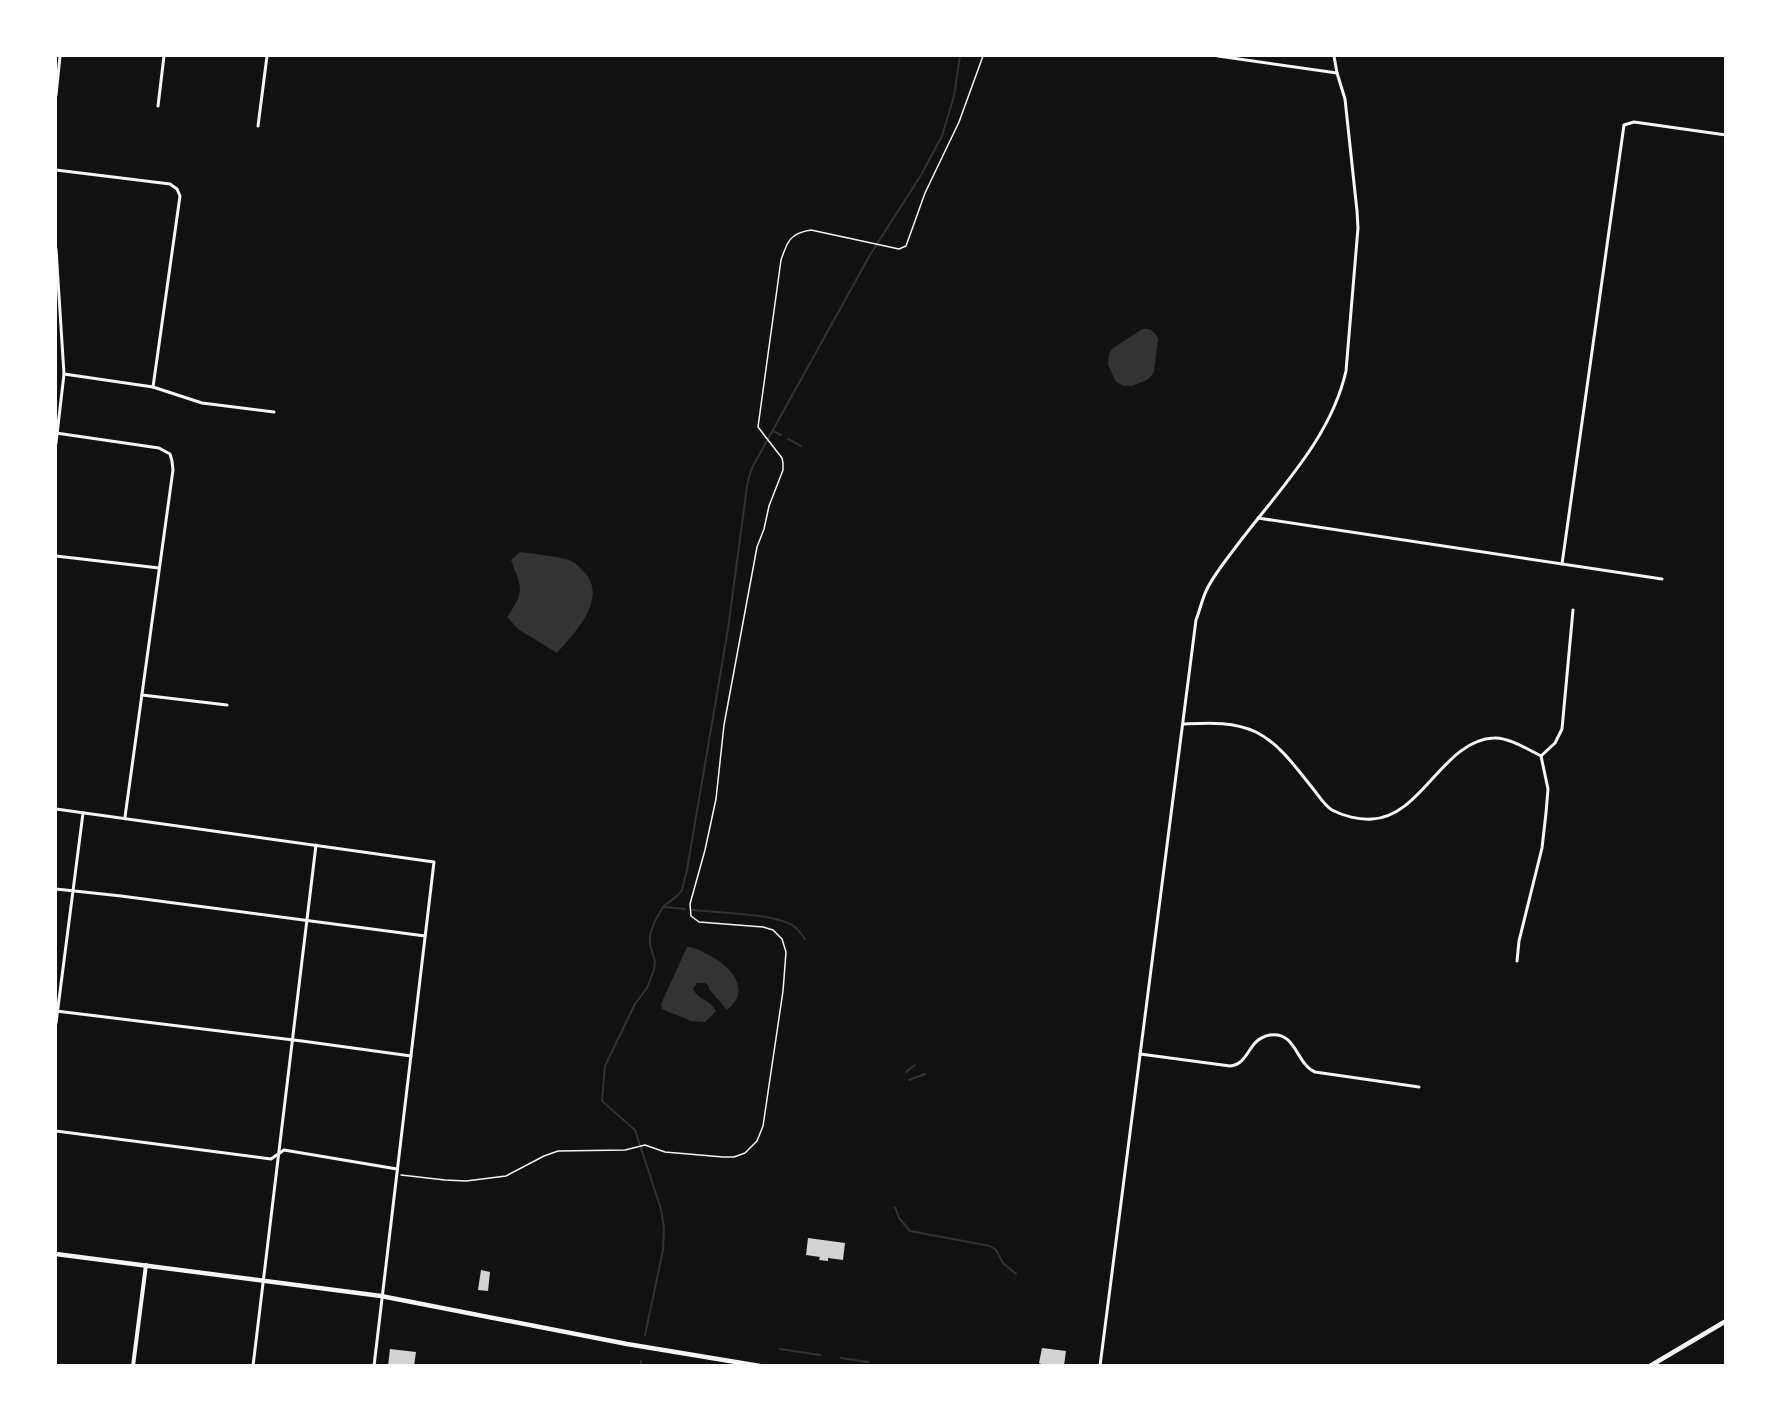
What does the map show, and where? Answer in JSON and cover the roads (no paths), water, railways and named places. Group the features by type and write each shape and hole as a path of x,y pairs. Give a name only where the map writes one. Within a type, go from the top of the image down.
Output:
{"main road":[{"path":"56,1254 381,1296 627,1344 760,1365"},
{"path":"1650,1365 1725,1321"}],"street":[{"path":"56,96 60,56"},
{"path":"158,106 164,56"},
{"path":"258,126 267,56"},
{"path":"1218,56 1337,73"},
{"path":"1100,1365 1196,620 1207,590 1222,566 1299,466 1322,432 1339,395 1346,371 1358,228 1346,99 1334,56"},
{"path":"1562,564 1624,125 1634,122 1725,135"},
{"path":"56,170 170,184 177,189 180,196 153,387"},
{"path":"56,249 58,317 64,375 56,443"},
{"path":"64,375 153,387 202,403 274,412"},
{"path":"56,433 159,448 170,454 172,461 173,470 125,818"},
{"path":"1258,518 1662,579"},
{"path":"56,556 159,568"},
{"path":"1541,756 1555,743 1562,729 1573,610"},
{"path":"142,695 227,705"},
{"path":"1184,724 1229,724 1256,732 1288,757 1331,809 1354,818 1372,819 1388,816 1405,805 1457,754 1479,740 1503,738 1541,756"},
{"path":"1517,961 1542,848 1548,789 1541,756"},
{"path":"56,809 434,862 374,1365"},
{"path":"56,1023 82,813"},
{"path":"253,1365 316,845"},
{"path":"56,889 425,936"},
{"path":"56,1011 411,1056"},
{"path":"1140,1054 1230,1066 1240,1064 1257,1040 1275,1035 1291,1042 1308,1068 1316,1072 1419,1087"},
{"path":"56,1131 271,1159 284,1150 398,1169"},
{"path":"133,1365 146,1265"}],"waterway":[{"path":"645,1335 663,1250 664,1228 661,1209 635,1130 602,1101 605,1066 635,1004 647,988 654,970 655,962 650,944 654,923 663,907 682,890 687,870 728,629 747,486 751,470 870,255 921,175 942,136 954,96 960,56"},
{"path":"773,431 781,435"},
{"path":"788,439 801,446"},
{"path":"664,907 685,909"},
{"path":"693,910 744,914 783,921 792,925 805,939"},
{"path":"906,1072 915,1065"},
{"path":"909,1080 925,1074"},
{"path":"895,1207 899,1218 910,1231 990,1246 996,1250 1003,1263 1016,1274"},
{"path":"780,1349 820,1355"},
{"path":"841,1358 868,1362"},
{"path":"641,1361 641,1366"}]}
